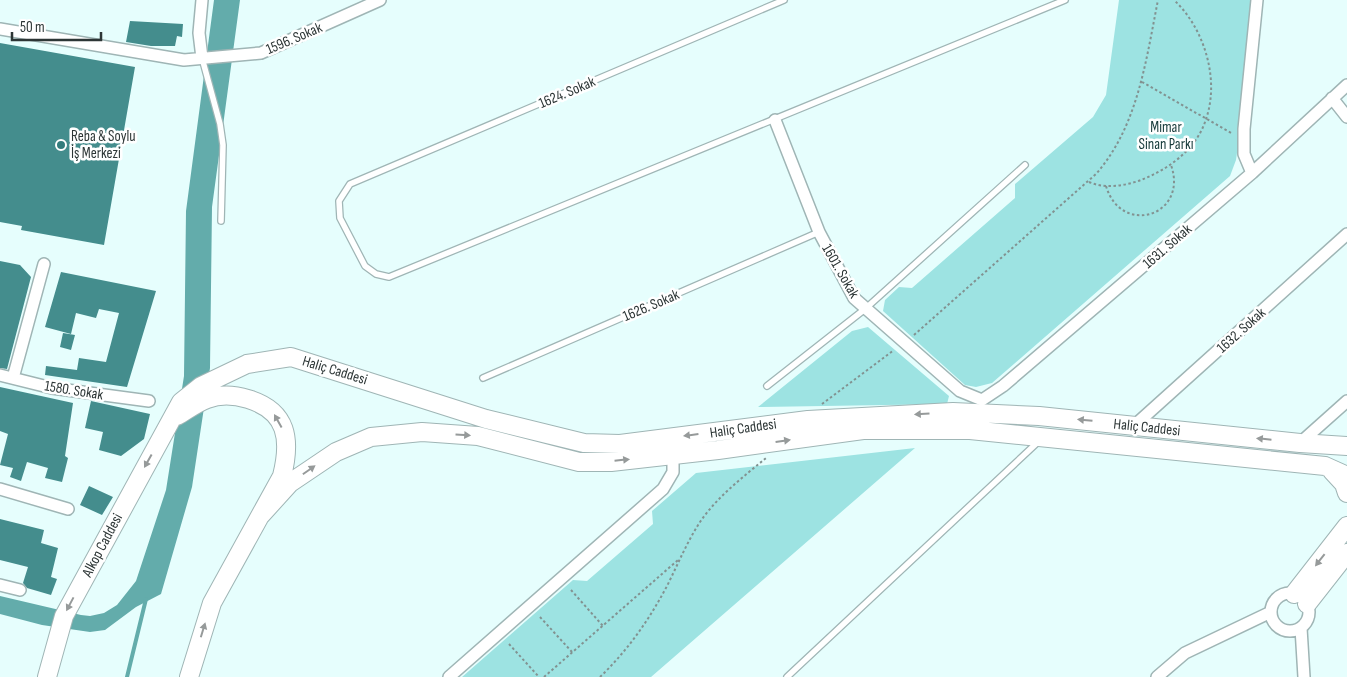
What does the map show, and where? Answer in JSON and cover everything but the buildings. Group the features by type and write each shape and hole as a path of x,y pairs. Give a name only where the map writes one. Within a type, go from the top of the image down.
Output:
{"main road":[{"name":"Haliç Caddesi","path":"172,419 181,402 217,377 247,364 291,357 486,419 584,443 620,444 816,419 953,412 984,407 1038,416 1300,443 1347,446"},
{"path":"172,419 208,399 234,395 270,409 279,418 288,453 282,476 212,603 189,677"},
{"path":"984,407 989,432"},
{"name":"Alkop Caddesi","path":"47,677 64,616 172,419"},
{"name":"Haliç Caddesi","path":"261,515 290,484 336,452 371,437 422,432 478,436 579,462 611,462 863,430 989,432 1326,466 1347,476"},
{"path":"1293,463 1300,443"},
{"path":"1326,466 1344,484 1347,493"},
{"path":"1300,599 1347,526"},
{"path":"1300,599 1347,553"}],"street":[{"path":"202,0 199,33 202,58"},
{"name":"1596. Sokak","path":"0,29 172,60 202,58 261,53 380,0"},
{"path":"1252,173 1246,165 1244,141 1258,0"},
{"name":"1631. Sokak","path":"984,407 1003,386 1252,173 1347,85"},
{"path":"1332,98 1347,117"},
{"name":"1601. Sokak","path":"775,120 819,232 846,287 865,309 960,391 984,407"},
{"name":"1632. Sokak","path":"1135,425 1347,234"},
{"path":"12,378 44,264"},
{"name":"1580. Sokak","path":"0,374 52,388 149,401"},
{"path":"1300,443 1347,401"},
{"path":"449,677 663,489 673,472 672,455"},
{"path":"0,489 68,508"},
{"path":"0,586 20,590"},
{"path":"1287,593 1300,599 1308,618 1301,628 1290,632 1278,628 1271,612 1276,600 1287,593"},
{"path":"1157,677 1185,653 1271,612"},
{"path":"1301,628 1304,677"}],"lane":[{"name":"1624. Sokak","path":"775,120 389,277 376,274 365,266 340,218 339,201 350,184 784,0"},
{"path":"775,120 1065,0"},
{"path":"202,58 220,124 223,145 221,221"},
{"path":"767,386 865,309 1025,165"},
{"name":"1626. Sokak","path":"483,378 819,232"},
{"path":"787,677 1042,437"}],"path":[{"path":"816,419 818,406 904,342 1088,182 1112,156 1142,82 1158,0"},
{"path":"1088,182 1106,186 1133,183 1171,165 1188,149 1206,119 1211,95 1205,50 1190,18 1174,0"},
{"path":"1142,82 1244,141"},
{"path":"1106,186 1114,204 1125,212 1137,216 1158,212 1166,205 1175,186 1176,177 1171,165"},
{"path":"600,677 618,660 643,628 702,519 742,478 788,440"},
{"path":"544,677 679,560"},
{"path":"571,590 603,626"},
{"path":"540,617 572,652"},
{"path":"509,644 539,677"}],"green space":[{"name":"Mimar Sinan Parkı","path":"1119,0 1251,0 1239,138 1236,160 1230,176 992,383 976,387 965,385 883,311 885,300 899,287 912,288 1015,198 1015,184 1093,117 1106,95"},
{"path":"868,327 949,396 947,404 758,407 852,331"},
{"path":"915,448 651,677 462,677 573,580 587,581 653,524 652,511 696,473"}],"shaded area":[{"path":"214,0 240,0 212,207 210,368 192,487 161,594 136,607 105,630 90,632 42,625 0,614 0,596 81,615 90,616 104,613 117,605 136,581 166,490 184,376 186,211"}],"waterway":[{"path":"127,677 146,599"}],"place":[{"name":"Reba & Soylu İş Merkezi","path":"61,145"}]}
